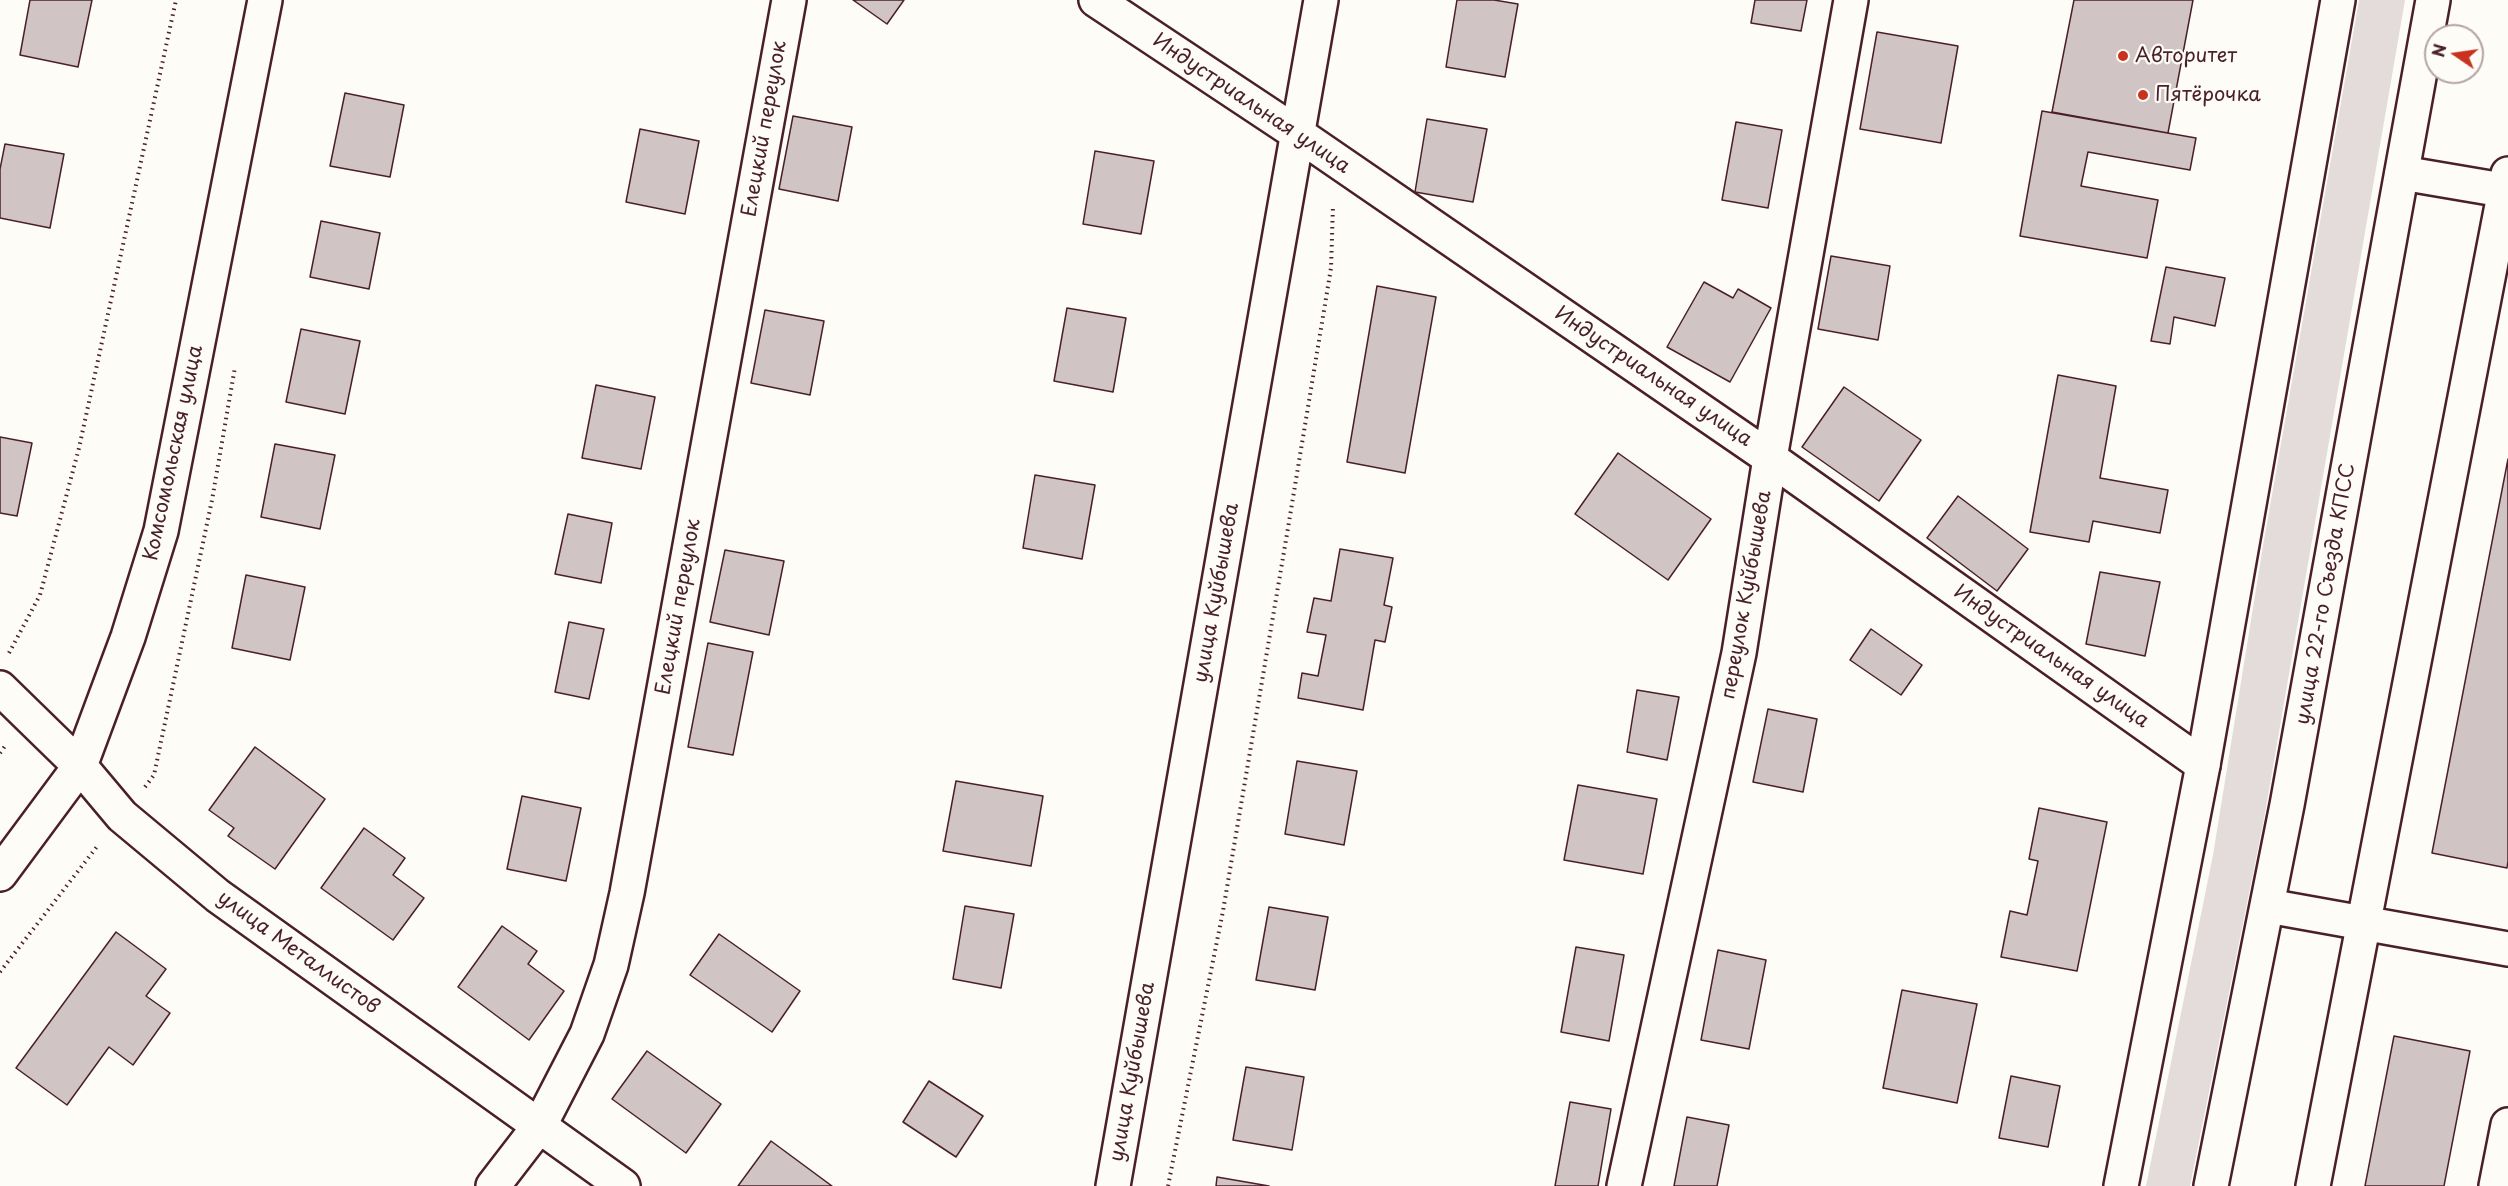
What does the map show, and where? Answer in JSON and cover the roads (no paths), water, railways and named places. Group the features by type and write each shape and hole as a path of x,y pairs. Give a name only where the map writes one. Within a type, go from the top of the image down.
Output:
{"street":[{"name":"Комсомольская улица","path":"0,874 80,766 128,637 161,531 265,0"},
{"name":"Елецкий переулок","path":"493,1186 540,1125 587,1034 611,965 789,0"},
{"name":"Индустриальная улица","path":"1096,0 1298,134 1770,458 2203,765"},
{"name":"улица Куйбышева","path":"1113,1186 1321,0"},
{"name":"переулок Куйбышева","path":"1624,1186 1739,653 1770,458 1851,0"},
{"path":"2121,1186 2203,765 2338,0"},
{"name":"улица 22-го Съезда КПСС","path":"2211,1186 2268,906 2433,0"},
{"path":"2313,1186 2507,185 2402,173"},
{"name":"улица Металлистов","path":"3,674 122,816 218,896 623,1186"},
{"path":"2268,906 2508,949"},
{"path":"2496,1186 2508,1125"}],"place":[{"name":"Авторитет","path":"2123,56"},
{"name":"Пятёрочка","path":"2143,95"}]}
